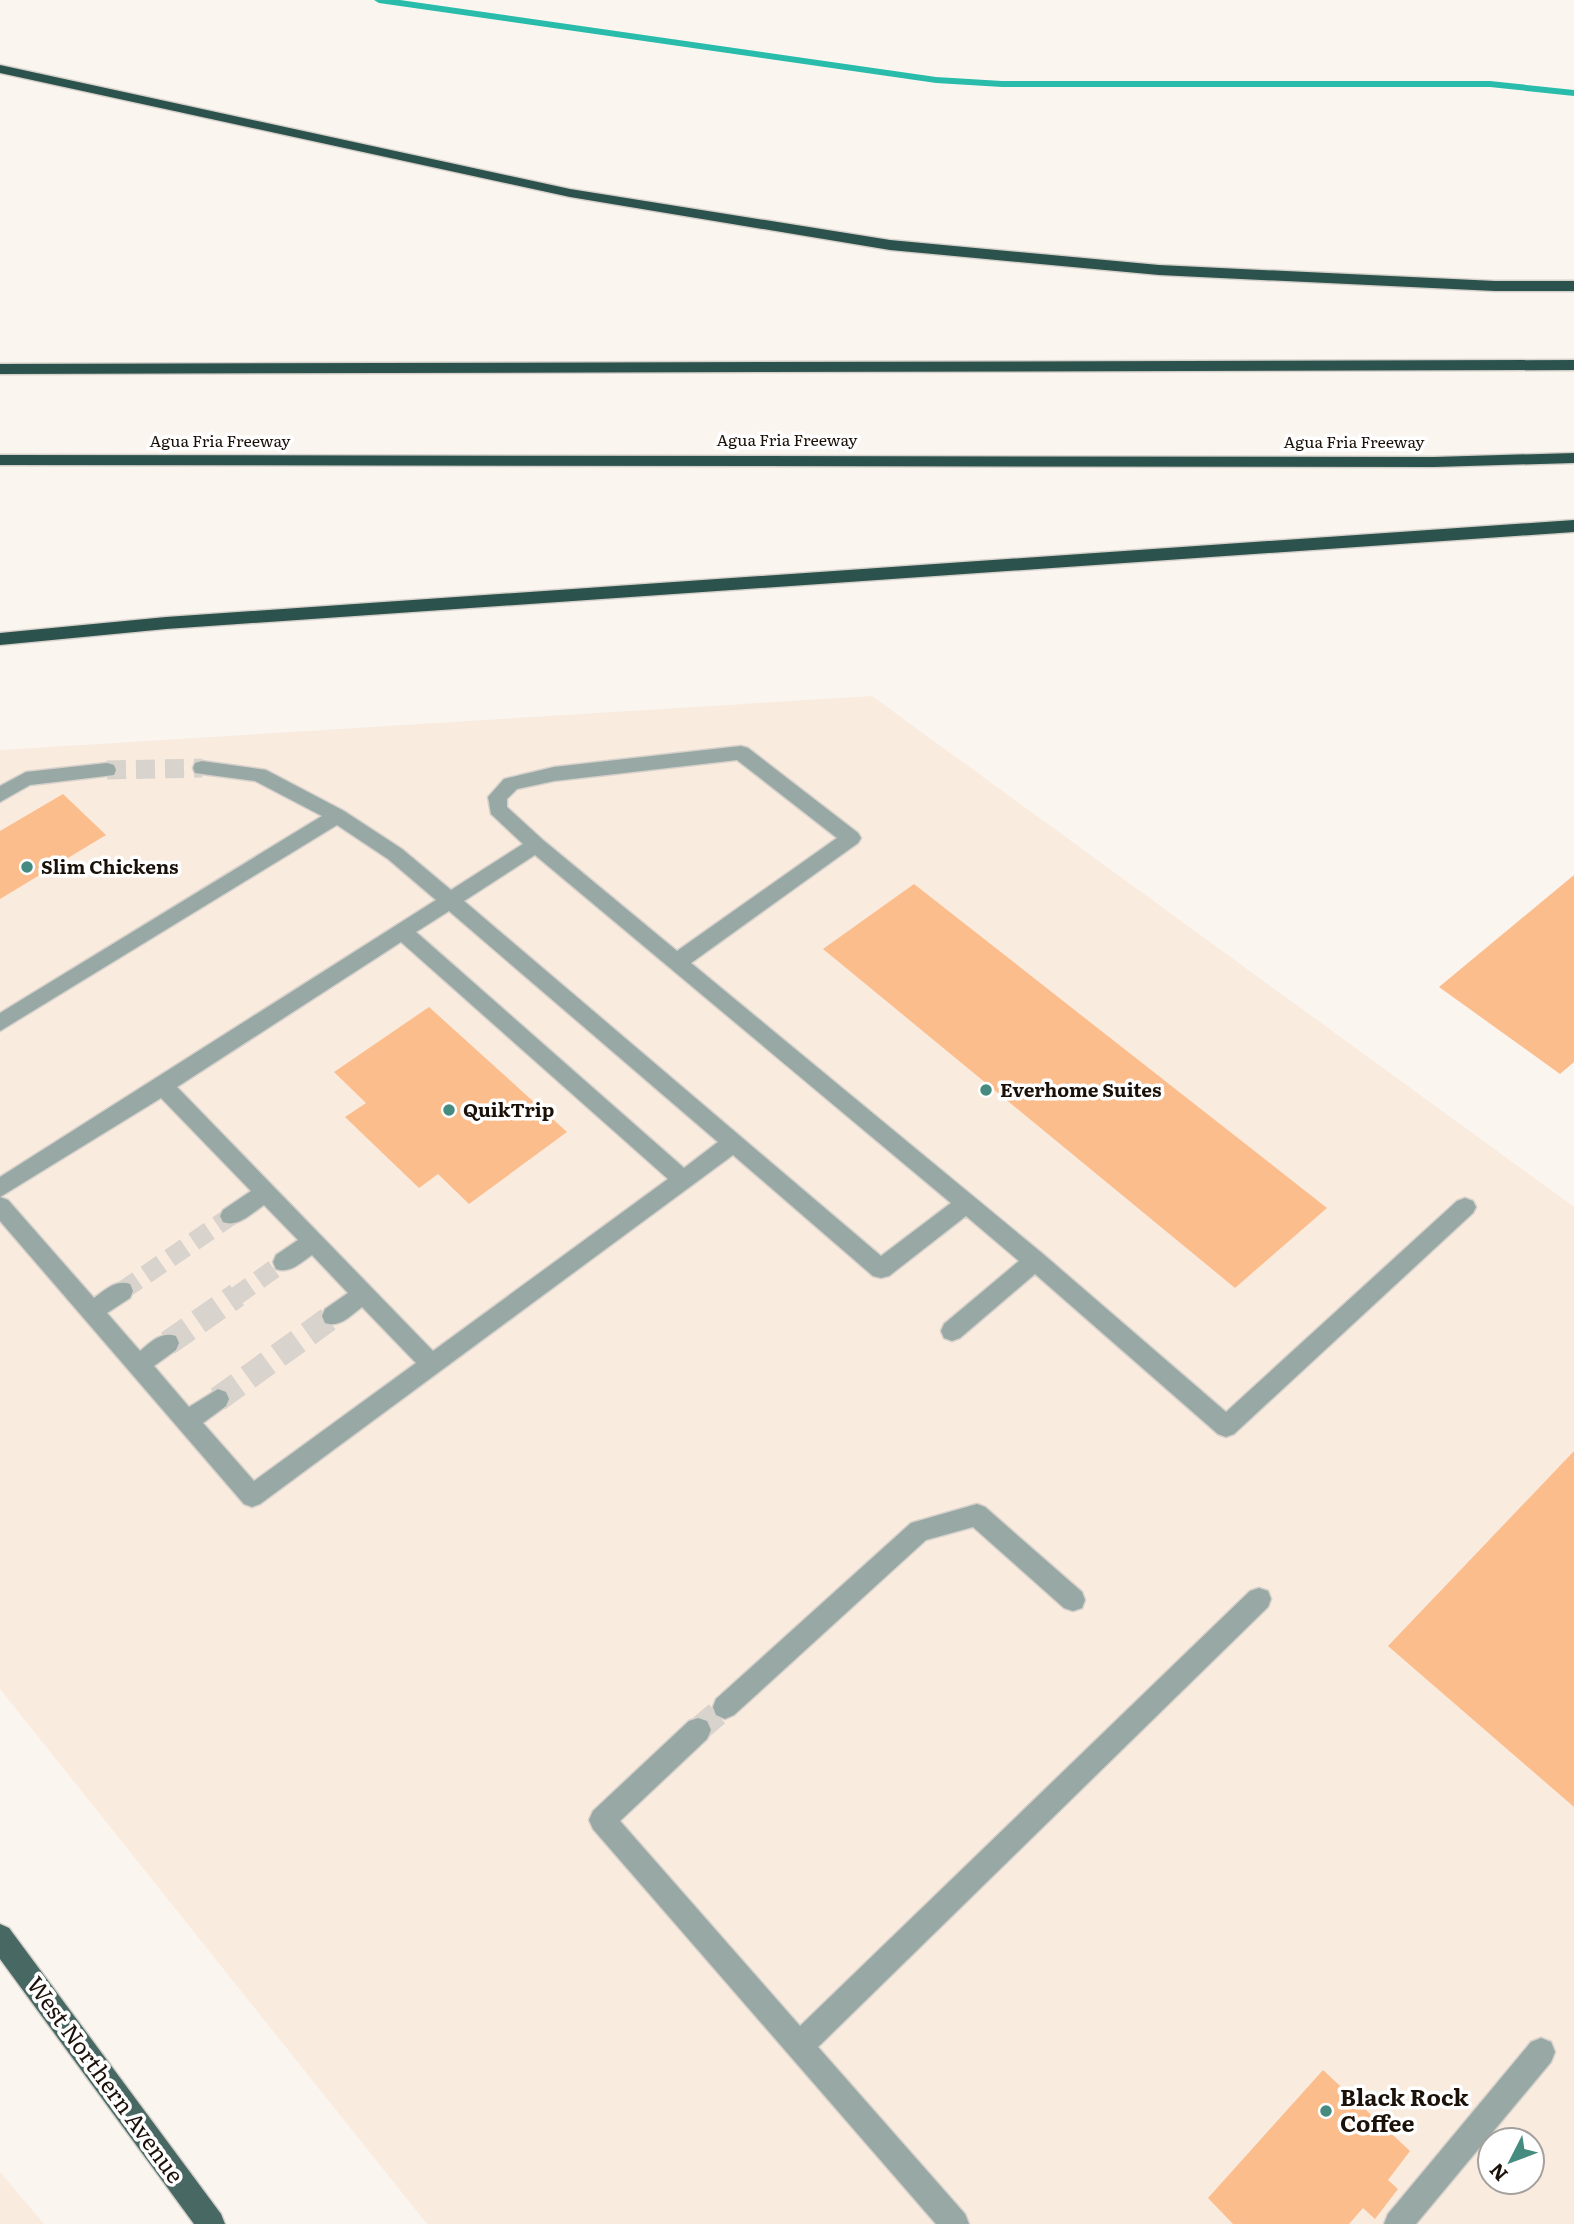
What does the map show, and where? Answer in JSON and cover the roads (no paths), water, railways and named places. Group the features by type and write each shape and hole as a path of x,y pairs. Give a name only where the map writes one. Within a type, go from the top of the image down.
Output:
{"highway":[{"path":"0,69 570,194 890,245 1159,270 1440,284 1574,286"},
{"path":"0,369 1574,365"},
{"name":"Agua Fria Freeway","path":"0,460 1434,462 1574,458"},
{"path":"0,639 166,623 1574,526"}],"main road":[{"name":"West Northern Avenue","path":"0,1937 211,2224"}],"lane":[{"path":"677,962 851,838 741,753 554,774 511,785 497,797 498,809 536,845 1035,1261 1226,1427 1465,1207"},
{"path":"202,768 260,775 337,816 395,854 881,1269 966,1204"},
{"path":"0,795 26,779 107,770"},
{"path":"0,1023 337,816"},
{"path":"0,1188 404,933 536,845"},
{"path":"404,933 683,1180"},
{"path":"163,1086 432,1365"},
{"path":"0,1206 253,1496 733,1144"},
{"path":"232,1216 266,1192"},
{"path":"284,1262 313,1242"},
{"path":"952,1331 1035,1261"},
{"path":"92,1311 122,1291"},
{"path":"333,1316 363,1294"},
{"path":"138,1364 168,1343"},
{"path":"187,1421 218,1399"},
{"path":"725,1707 919,1531 977,1515 1073,1600"},
{"path":"799,2046 1259,1599"},
{"path":"698,1730 602,1821 955,2224"},
{"path":"1398,2224 1541,2052"}],"waterway":[{"path":"379,0 936,80 1002,84 1490,84 1574,93"}],"tunnel":[{"path":"107,770 202,768"},
{"path":"122,1291 231,1216"},
{"path":"235,1297 284,1262"},
{"path":"168,1343 237,1295"},
{"path":"218,1399 333,1316"},
{"path":"698,1730 725,1707"}],"place":[{"name":"Slim Chickens","path":"27,867"},
{"name":"Everhome Suites","path":"986,1090"},
{"name":"QuikTrip","path":"449,1110"},
{"name":"Black Rock Coffee","path":"1326,2111"}]}
